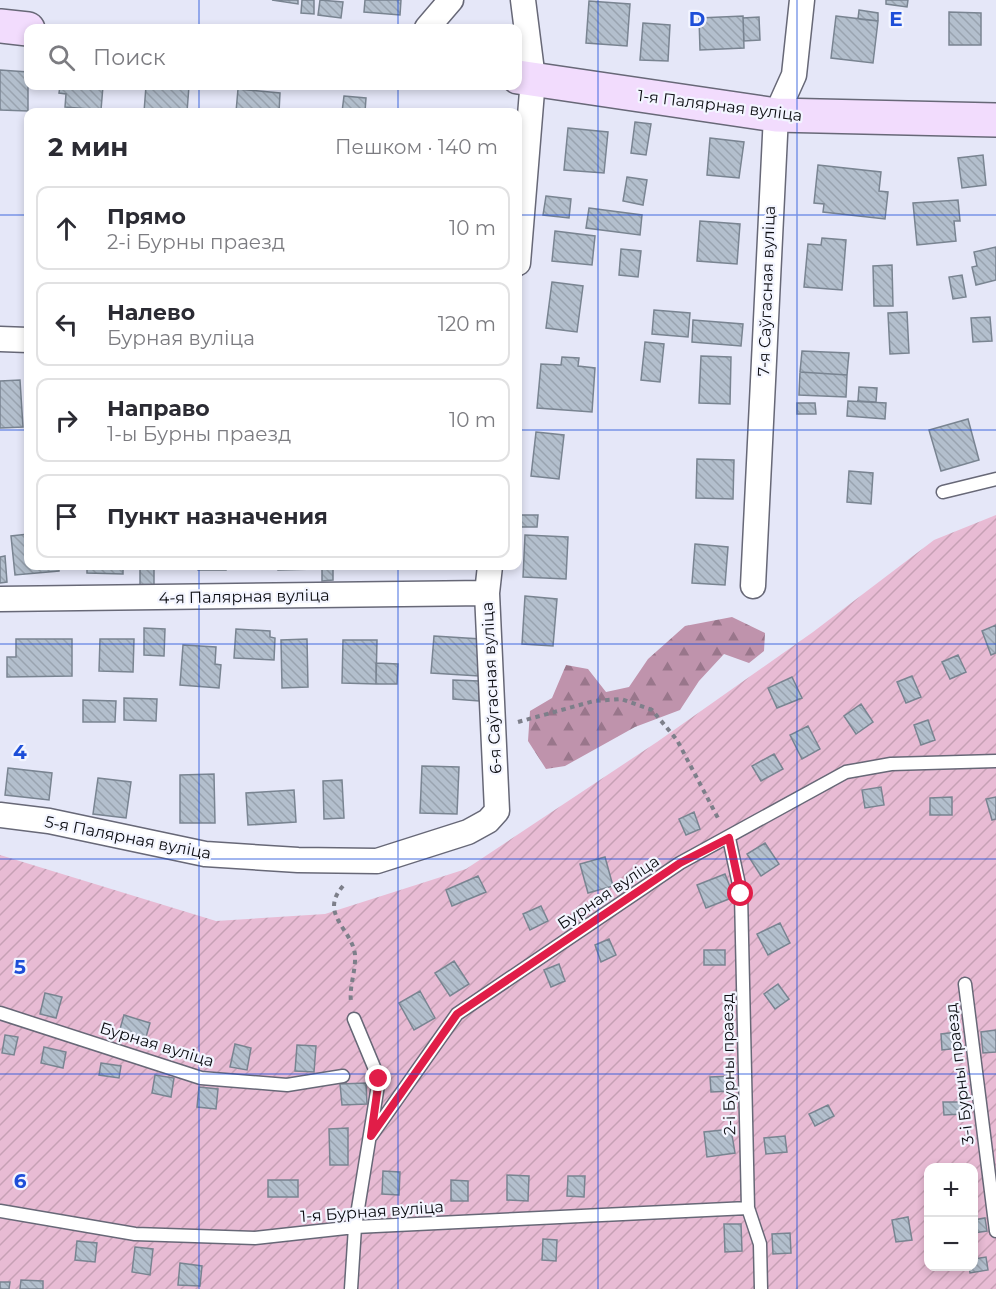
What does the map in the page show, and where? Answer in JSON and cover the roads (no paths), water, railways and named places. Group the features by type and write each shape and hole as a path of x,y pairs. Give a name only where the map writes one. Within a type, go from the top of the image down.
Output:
{"street":[{"path":"430,24 451,0"},
{"name":"7-я Саўгасная вуліца","path":"753,586 776,115 794,75 802,0"},
{"path":"522,1 525,78 522,157"},
{"path":"0,26 24,29"},
{"name":"1-я Палярная вуліца","path":"525,78 776,115 996,120"},
{"path":"0,339 24,340"},
{"name":"6-я Саўгасная вуліца","path":"490,570 487,593 497,811"},
{"name":"4-я Палярная вуліца","path":"0,599 487,593"},
{"name":"5-я Палярная вуліца","path":"0,815 49,821 205,854 298,860 377,861 468,832 488,821 497,811"}],"lane":[{"path":"942,492 996,478"},
{"name":"Бурная вуліца","path":"371,1136 457,1014 680,863 846,772 891,764 996,761"},
{"name":"2-і Бурны праезд","path":"729,838 741,894 748,1208 760,1244 761,1289"},
{"name":"3-і Бурны праезд","path":"965,984 996,1231"},
{"name":"Бурная вуліца","path":"0,1013 201,1078 287,1085 343,1076"},
{"path":"351,1289 355,1227 379,1079 354,1019"},
{"name":"1-я Бурная вуліца","path":"0,1211 135,1234 255,1238 355,1227 748,1208"}]}
